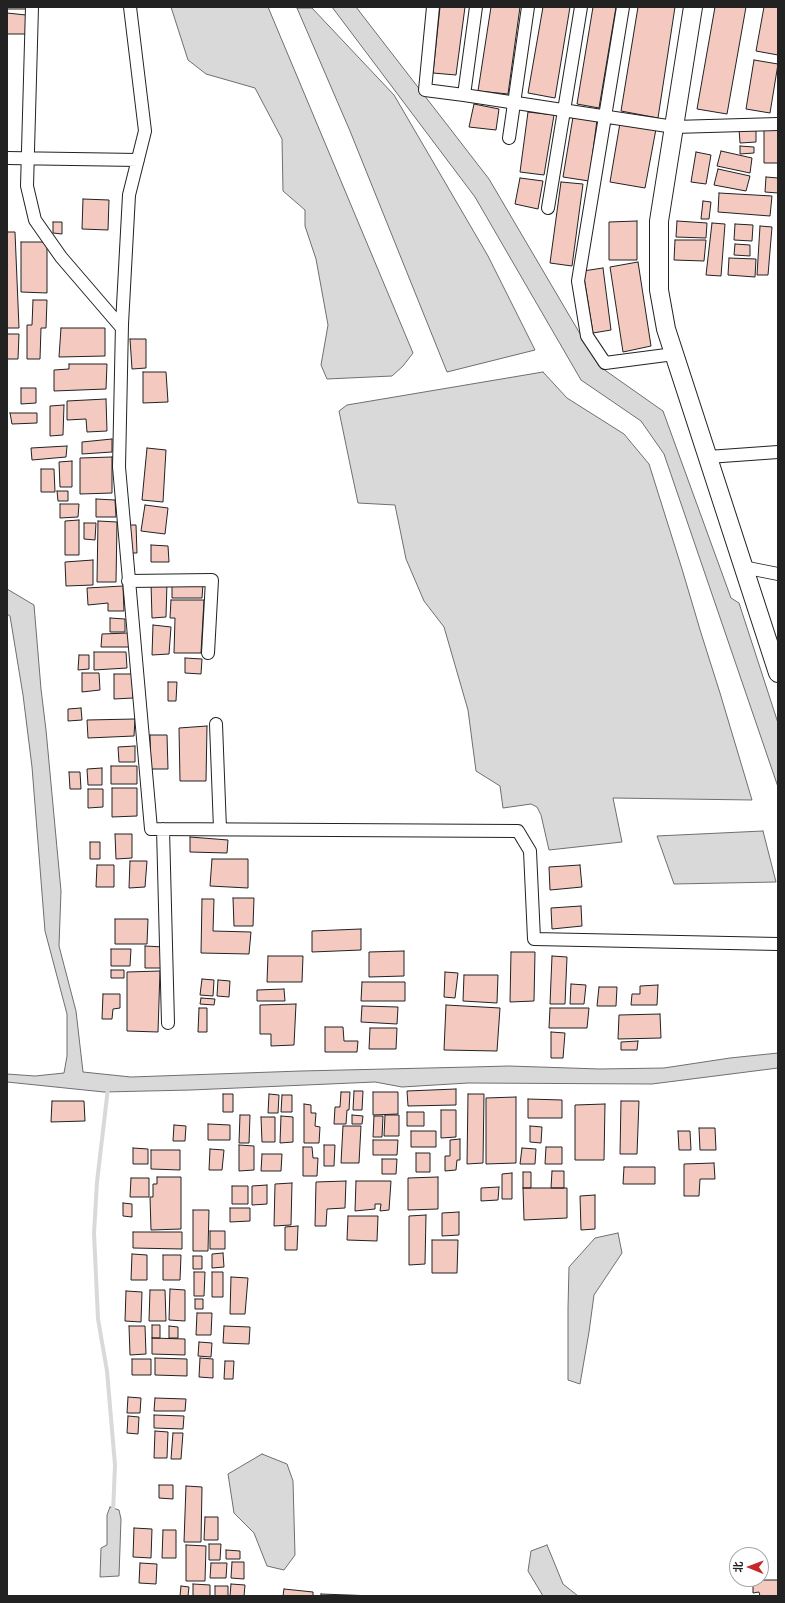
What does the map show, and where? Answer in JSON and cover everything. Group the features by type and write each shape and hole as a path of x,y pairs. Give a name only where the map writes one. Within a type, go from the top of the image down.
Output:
{"street":[{"path":"32,7 27,186 35,220 61,257 122,328"},
{"path":"130,7 145,131 129,195 122,328 119,467 151,829 518,831 530,851 534,939 778,944"},
{"path":"433,7 425,90 464,94 674,127 778,124"},
{"path":"464,94 476,7"},
{"path":"509,138 528,7"},
{"path":"548,208 581,7"},
{"path":"623,7 578,281 587,336 605,363 674,354"},
{"path":"693,7 659,221 659,290 666,329 778,673"},
{"path":"7,158 138,160"},
{"path":"708,457 778,452"},
{"path":"743,567 778,574"},
{"path":"128,581 212,580 208,653"},
{"path":"216,724 220,829"},
{"path":"163,829 168,1023"}],"shaded area":[{"path":"171,7 268,7 413,353 403,366 392,376 327,379 321,365 328,325 316,259 305,226 305,210 283,191 282,139 255,88 206,74 188,60"},
{"path":"332,7 356,7 489,179 599,366 663,411 731,598 739,603 778,723 778,787 664,454 641,421 581,380 475,197"},
{"path":"297,8 312,8 394,95 488,256 535,350 447,372 350,131"},
{"path":"543,372 567,398 624,434 649,464 752,800 613,798 622,842 549,850 541,815 537,807 531,804 503,808 500,786 476,771 468,710 444,627 424,601 406,559 395,505 358,503 339,411 347,405"},
{"path":"7,589 34,605 61,891 59,946 76,1011 83,1072 131,1077 509,1066 600,1069 664,1068 730,1058 778,1053 778,1068 652,1084 468,1083 402,1087 375,1082 191,1090 104,1092 7,1082 7,1074 35,1076 64,1073 67,1056 67,1014 45,931 32,767 23,695 10,616 7,614"},
{"path":"763,831 776,882 674,884 657,836"},
{"path":"618,1233 622,1253 594,1295 580,1384 568,1380 569,1267 595,1238"},
{"path":"262,1454 287,1464 293,1481 295,1555 284,1570 267,1566 254,1533 234,1513 228,1474"},
{"path":"110,1507 119,1510 121,1519 119,1576 100,1577 101,1548 107,1545 107,1515"},
{"path":"547,1545 563,1584 578,1596 543,1596 528,1571 531,1551"}],"building":[{"path":"7,7 26,7 26,9 7,9"},
{"path":"440,7 465,7 456,75 433,73"},
{"path":"491,7 520,7 508,94 478,91"},
{"path":"543,7 570,7 555,98 528,93"},
{"path":"593,7 616,7 599,108 577,104"},
{"path":"638,7 675,7 658,118 621,111"},
{"path":"715,7 746,7 727,114 697,109"},
{"path":"764,7 778,7 778,55 756,51"},
{"path":"7,13 26,15 26,34 7,34"},
{"path":"754,60 778,64 770,113 746,109"},
{"path":"474,104 499,109 496,130 469,127"},
{"path":"528,112 554,115 544,175 520,172"},
{"path":"573,117 597,120 589,181 563,177"},
{"path":"620,123 656,129 645,188 610,182"},
{"path":"756,128 756,142 740,143 739,129"},
{"path":"764,130 778,130 778,163 764,163"},
{"path":"740,146 754,147 754,153 740,154"},
{"path":"721,151 752,158 750,173 717,166"},
{"path":"696,152 711,155 706,184 691,182"},
{"path":"718,169 750,176 746,191 714,185"},
{"path":"766,177 778,178 778,193 765,192"},
{"path":"520,178 543,181 538,209 515,204"},
{"path":"561,182 583,184 572,266 550,263"},
{"path":"719,193 772,196 770,216 718,212"},
{"path":"83,199 109,200 108,230 82,229"},
{"path":"703,201 711,202 709,219 701,219"},
{"path":"637,221 637,260 609,260 609,222"},
{"path":"677,221 707,223 706,238 676,237"},
{"path":"53,222 62,222 62,234 53,233"},
{"path":"712,223 725,224 721,276 706,275"},
{"path":"735,224 753,225 752,241 734,240"},
{"path":"760,226 772,227 768,275 757,275"},
{"path":"7,232 15,232 19,328 7,328"},
{"path":"675,240 706,240 704,261 674,260"},
{"path":"21,242 47,242 47,293 21,292"},
{"path":"735,244 750,245 750,256 734,255"},
{"path":"729,258 756,259 755,277 728,275"},
{"path":"638,262 651,346 623,352 610,267"},
{"path":"603,268 611,330 593,333 583,271"},
{"path":"33,300 47,300 46,328 41,328 40,359 27,359 27,325 32,325"},
{"path":"61,328 105,328 105,356 59,357"},
{"path":"7,334 19,334 18,359 7,359"},
{"path":"130,339 146,339 146,368 132,369"},
{"path":"69,364 107,364 106,389 54,391 54,370 69,369"},
{"path":"143,372 166,372 168,402 143,403"},
{"path":"21,388 36,388 36,403 21,404"},
{"path":"106,399 107,431 87,432 86,419 67,420 67,401"},
{"path":"64,405 63,435 50,436 50,406"},
{"path":"10,413 37,413 37,423 12,424"},
{"path":"112,439 112,452 82,454 82,442"},
{"path":"67,446 66,457 32,460 31,448"},
{"path":"147,448 166,450 163,502 142,500"},
{"path":"112,457 112,493 80,494 80,458"},
{"path":"72,461 72,487 60,487 59,462"},
{"path":"41,469 54,469 55,492 41,492"},
{"path":"57,491 68,491 68,501 58,501"},
{"path":"96,499 115,500 116,517 96,517"},
{"path":"60,504 79,504 78,517 60,518"},
{"path":"145,505 168,508 165,534 141,531"},
{"path":"79,520 79,555 65,555 65,521"},
{"path":"98,521 117,522 116,582 97,582"},
{"path":"84,523 96,523 95,540 84,539"},
{"path":"127,525 136,525 137,553 128,553"},
{"path":"151,545 168,546 169,562 151,562"},
{"path":"93,560 93,585 66,586 65,562"},
{"path":"167,582 166,617 152,618 151,583"},
{"path":"172,583 203,584 202,598 172,598"},
{"path":"123,586 124,611 108,611 108,603 88,605 87,588"},
{"path":"171,600 204,600 201,653 174,653 175,618 170,618"},
{"path":"110,618 125,619 125,632 110,632"},
{"path":"153,625 171,627 169,654 152,655"},
{"path":"128,633 129,647 101,647 102,634"},
{"path":"94,652 126,652 127,668 94,670"},
{"path":"79,655 89,655 89,669 78,670"},
{"path":"185,658 202,659 201,674 185,673"},
{"path":"82,673 99,673 100,690 82,692"},
{"path":"114,674 132,674 133,698 114,699"},
{"path":"168,682 177,682 176,701 168,701"},
{"path":"81,708 82,720 68,721 68,709"},
{"path":"135,719 134,736 88,738 87,720"},
{"path":"207,726 206,781 180,781 179,728"},
{"path":"150,735 167,735 168,769 151,769"},
{"path":"135,746 135,762 119,762 118,747"},
{"path":"111,766 137,766 137,784 111,784"},
{"path":"102,768 102,785 88,785 87,769"},
{"path":"69,772 80,772 81,789 70,789"},
{"path":"112,788 137,788 137,816 112,817"},
{"path":"88,789 103,789 103,807 88,808"},
{"path":"115,834 132,834 132,858 116,859"},
{"path":"190,837 228,840 227,853 190,852"},
{"path":"90,842 100,842 100,859 90,859"},
{"path":"212,859 248,859 248,888 210,886"},
{"path":"130,861 147,861 145,887 129,888"},
{"path":"97,865 114,865 114,887 96,887"},
{"path":"580,865 582,887 550,890 549,867"},
{"path":"233,898 254,898 253,926 234,926"},
{"path":"202,899 214,899 213,931 251,932 249,954 201,953"},
{"path":"581,906 582,926 552,929 551,908"},
{"path":"115,919 148,919 147,944 115,944"},
{"path":"361,929 361,950 312,952 312,931"},
{"path":"145,946 164,947 163,968 145,968"},
{"path":"111,949 131,949 130,966 111,966"},
{"path":"404,951 404,976 369,977 369,952"},
{"path":"511,952 535,952 534,1001 510,1002"},
{"path":"268,956 303,956 302,982 267,982"},
{"path":"552,956 567,957 565,1004 550,1004"},
{"path":"111,970 124,970 124,978 111,978"},
{"path":"160,971 158,1032 127,1031 127,972"},
{"path":"445,972 458,973 455,998 444,997"},
{"path":"464,975 498,975 497,1003 463,1001"},
{"path":"202,979 214,980 213,996 200,995"},
{"path":"218,980 230,981 229,997 217,996"},
{"path":"362,982 405,982 405,1001 361,1001"},
{"path":"571,984 586,985 584,1004 570,1004"},
{"path":"658,985 657,1005 631,1005 632,994 640,994 640,986"},
{"path":"599,987 617,987 616,1006 597,1006"},
{"path":"284,989 285,1001 257,1001 257,990"},
{"path":"103,994 120,994 120,1008 113,1009 112,1019 102,1019"},
{"path":"201,998 215,999 214,1005 200,1004"},
{"path":"296,1004 294,1045 271,1046 271,1034 260,1034 260,1005"},
{"path":"446,1005 500,1008 497,1051 444,1050"},
{"path":"362,1006 398,1007 397,1024 361,1022"},
{"path":"199,1008 207,1008 207,1032 198,1032"},
{"path":"550,1008 589,1008 587,1028 549,1028"},
{"path":"660,1014 661,1038 618,1039 619,1015"},
{"path":"325,1027 343,1027 344,1041 358,1041 357,1052 325,1052"},
{"path":"370,1028 397,1028 396,1049 369,1049"},
{"path":"551,1032 565,1033 563,1058 551,1058"},
{"path":"638,1041 637,1050 621,1050 621,1042"},
{"path":"456,1089 456,1105 408,1106 407,1091"},
{"path":"354,1091 363,1091 362,1110 353,1110"},
{"path":"341,1092 350,1092 349,1110 347,1110 346,1124 334,1124 335,1107 340,1107"},
{"path":"373,1092 398,1092 398,1114 373,1115"},
{"path":"223,1094 233,1094 233,1112 223,1112"},
{"path":"269,1094 279,1095 278,1113 268,1113"},
{"path":"468,1094 484,1094 483,1163 467,1164"},
{"path":"282,1095 292,1095 292,1112 281,1112"},
{"path":"516,1097 516,1163 486,1164 486,1098"},
{"path":"528,1099 562,1100 562,1118 528,1118"},
{"path":"52,1101 84,1101 85,1121 51,1122"},
{"path":"621,1101 639,1101 637,1154 620,1154"},
{"path":"304,1104 311,1105 311,1113 316,1113 315,1126 320,1127 319,1143 304,1143"},
{"path":"605,1104 604,1160 575,1160 575,1105"},
{"path":"441,1110 456,1110 456,1137 441,1138"},
{"path":"407,1112 424,1112 424,1126 407,1126"},
{"path":"240,1115 250,1115 249,1143 239,1143"},
{"path":"352,1115 363,1116 362,1124 352,1124"},
{"path":"385,1115 399,1115 399,1136 384,1136"},
{"path":"281,1116 293,1117 293,1142 280,1143"},
{"path":"374,1116 383,1116 382,1137 373,1137"},
{"path":"261,1117 275,1117 275,1142 262,1142"},
{"path":"208,1124 230,1125 230,1140 208,1140"},
{"path":"174,1125 186,1126 185,1141 173,1141"},
{"path":"343,1126 361,1126 359,1163 341,1163"},
{"path":"530,1126 542,1127 541,1143 530,1142"},
{"path":"699,1128 715,1128 716,1150 700,1150"},
{"path":"411,1131 436,1131 436,1147 411,1147"},
{"path":"678,1131 690,1131 691,1150 679,1150"},
{"path":"460,1139 460,1160 457,1160 456,1170 445,1171 445,1156 450,1156 450,1140"},
{"path":"373,1140 398,1140 397,1155 373,1155"},
{"path":"239,1145 254,1146 254,1170 239,1171"},
{"path":"324,1145 335,1145 334,1166 324,1166"},
{"path":"303,1147 312,1147 313,1158 318,1158 317,1176 303,1176"},
{"path":"546,1147 562,1147 562,1164 545,1164"},
{"path":"133,1148 148,1149 148,1164 133,1164"},
{"path":"522,1148 536,1149 535,1164 520,1164"},
{"path":"210,1149 224,1150 222,1170 209,1170"},
{"path":"151,1150 180,1150 180,1170 151,1169"},
{"path":"416,1153 430,1153 430,1172 416,1172"},
{"path":"262,1154 282,1154 281,1171 261,1171"},
{"path":"382,1159 397,1159 396,1174 382,1174"},
{"path":"714,1163 715,1179 700,1179 699,1196 684,1196 684,1164"},
{"path":"624,1167 655,1167 655,1184 623,1184"},
{"path":"552,1171 564,1171 564,1188 551,1188"},
{"path":"523,1172 531,1172 531,1188 523,1188"},
{"path":"512,1173 512,1199 502,1199 502,1174"},
{"path":"157,1177 181,1177 181,1229 151,1230 150,1197 153,1197 153,1184 157,1184"},
{"path":"438,1177 438,1209 408,1210 408,1178"},
{"path":"131,1178 149,1178 149,1197 130,1197"},
{"path":"346,1181 345,1208 327,1209 326,1226 315,1226 316,1182"},
{"path":"356,1181 391,1181 389,1210 380,1211 381,1204 375,1204 375,1209 355,1211"},
{"path":"292,1183 291,1225 274,1226 275,1184"},
{"path":"267,1185 267,1204 252,1205 252,1186"},
{"path":"232,1186 248,1186 248,1204 232,1204"},
{"path":"499,1187 498,1200 481,1201 481,1188"},
{"path":"523,1188 567,1188 567,1218 524,1220"},
{"path":"595,1195 595,1229 581,1230 580,1196"},
{"path":"123,1203 132,1204 132,1217 123,1216"},
{"path":"230,1208 250,1208 250,1221 230,1222"},
{"path":"193,1210 209,1210 208,1251 193,1251"},
{"path":"459,1212 459,1235 442,1236 442,1213"},
{"path":"426,1215 425,1264 409,1265 409,1216"},
{"path":"348,1216 378,1216 377,1241 347,1240"},
{"path":"298,1226 297,1250 285,1250 285,1227"},
{"path":"210,1231 225,1231 225,1249 210,1249"},
{"path":"133,1232 182,1232 182,1249 133,1248"},
{"path":"432,1240 458,1240 457,1273 432,1273"},
{"path":"223,1253 224,1267 212,1268 212,1254"},
{"path":"132,1254 147,1255 147,1280 131,1280"},
{"path":"163,1255 181,1255 180,1280 163,1280"},
{"path":"193,1256 202,1256 202,1269 193,1269"},
{"path":"194,1272 205,1272 204,1296 194,1296"},
{"path":"212,1272 223,1272 223,1297 212,1297"},
{"path":"231,1277 248,1278 245,1314 230,1314"},
{"path":"170,1289 185,1290 185,1321 169,1320"},
{"path":"150,1290 165,1290 166,1321 149,1321"},
{"path":"126,1291 142,1292 141,1322 125,1321"},
{"path":"195,1299 203,1299 203,1309 195,1309"},
{"path":"197,1313 212,1313 211,1335 196,1335"},
{"path":"152,1325 160,1325 160,1338 152,1338"},
{"path":"129,1326 145,1326 146,1354 130,1355"},
{"path":"169,1326 178,1327 178,1338 169,1338"},
{"path":"224,1326 250,1327 249,1344 223,1343"},
{"path":"152,1338 185,1339 185,1355 152,1354"},
{"path":"199,1342 212,1343 211,1357 198,1356"},
{"path":"155,1358 187,1359 187,1376 155,1375"},
{"path":"200,1358 213,1359 213,1378 199,1377"},
{"path":"132,1359 151,1359 151,1375 132,1375"},
{"path":"225,1361 234,1361 233,1379 224,1379"},
{"path":"128,1397 141,1398 140,1413 127,1413"},
{"path":"155,1398 186,1399 185,1411 154,1411"},
{"path":"154,1415 184,1416 183,1429 154,1428"},
{"path":"128,1416 139,1417 138,1434 127,1433"},
{"path":"155,1431 168,1432 167,1458 154,1458"},
{"path":"173,1433 183,1433 181,1459 171,1459"},
{"path":"159,1485 173,1485 173,1499 159,1498"},
{"path":"186,1486 202,1487 201,1542 184,1542"},
{"path":"205,1517 218,1517 218,1540 204,1540"},
{"path":"134,1528 152,1529 151,1558 133,1557"},
{"path":"163,1530 176,1530 176,1558 162,1558"},
{"path":"209,1544 221,1544 220,1560 209,1560"},
{"path":"186,1545 206,1546 205,1581 186,1581"},
{"path":"226,1550 240,1551 240,1559 226,1559"},
{"path":"232,1562 244,1562 244,1579 231,1578"},
{"path":"140,1563 157,1564 156,1584 139,1583"},
{"path":"211,1563 227,1563 226,1578 210,1578"},
{"path":"769,1580 778,1580 778,1596 760,1596 759,1592 753,1593 753,1587 769,1587"},
{"path":"193,1584 210,1585 210,1596 193,1596"},
{"path":"231,1584 245,1585 244,1596 230,1596"},
{"path":"181,1586 189,1587 188,1596 180,1596"},
{"path":"215,1586 228,1586 228,1596 215,1596"},
{"path":"284,1589 313,1592 313,1596 283,1596"},
{"path":"321,1594 375,1596 321,1596"}],"waterway":[{"path":"108,1088 97,1182 94,1233 98,1319 107,1371 115,1465 113,1513"}]}
